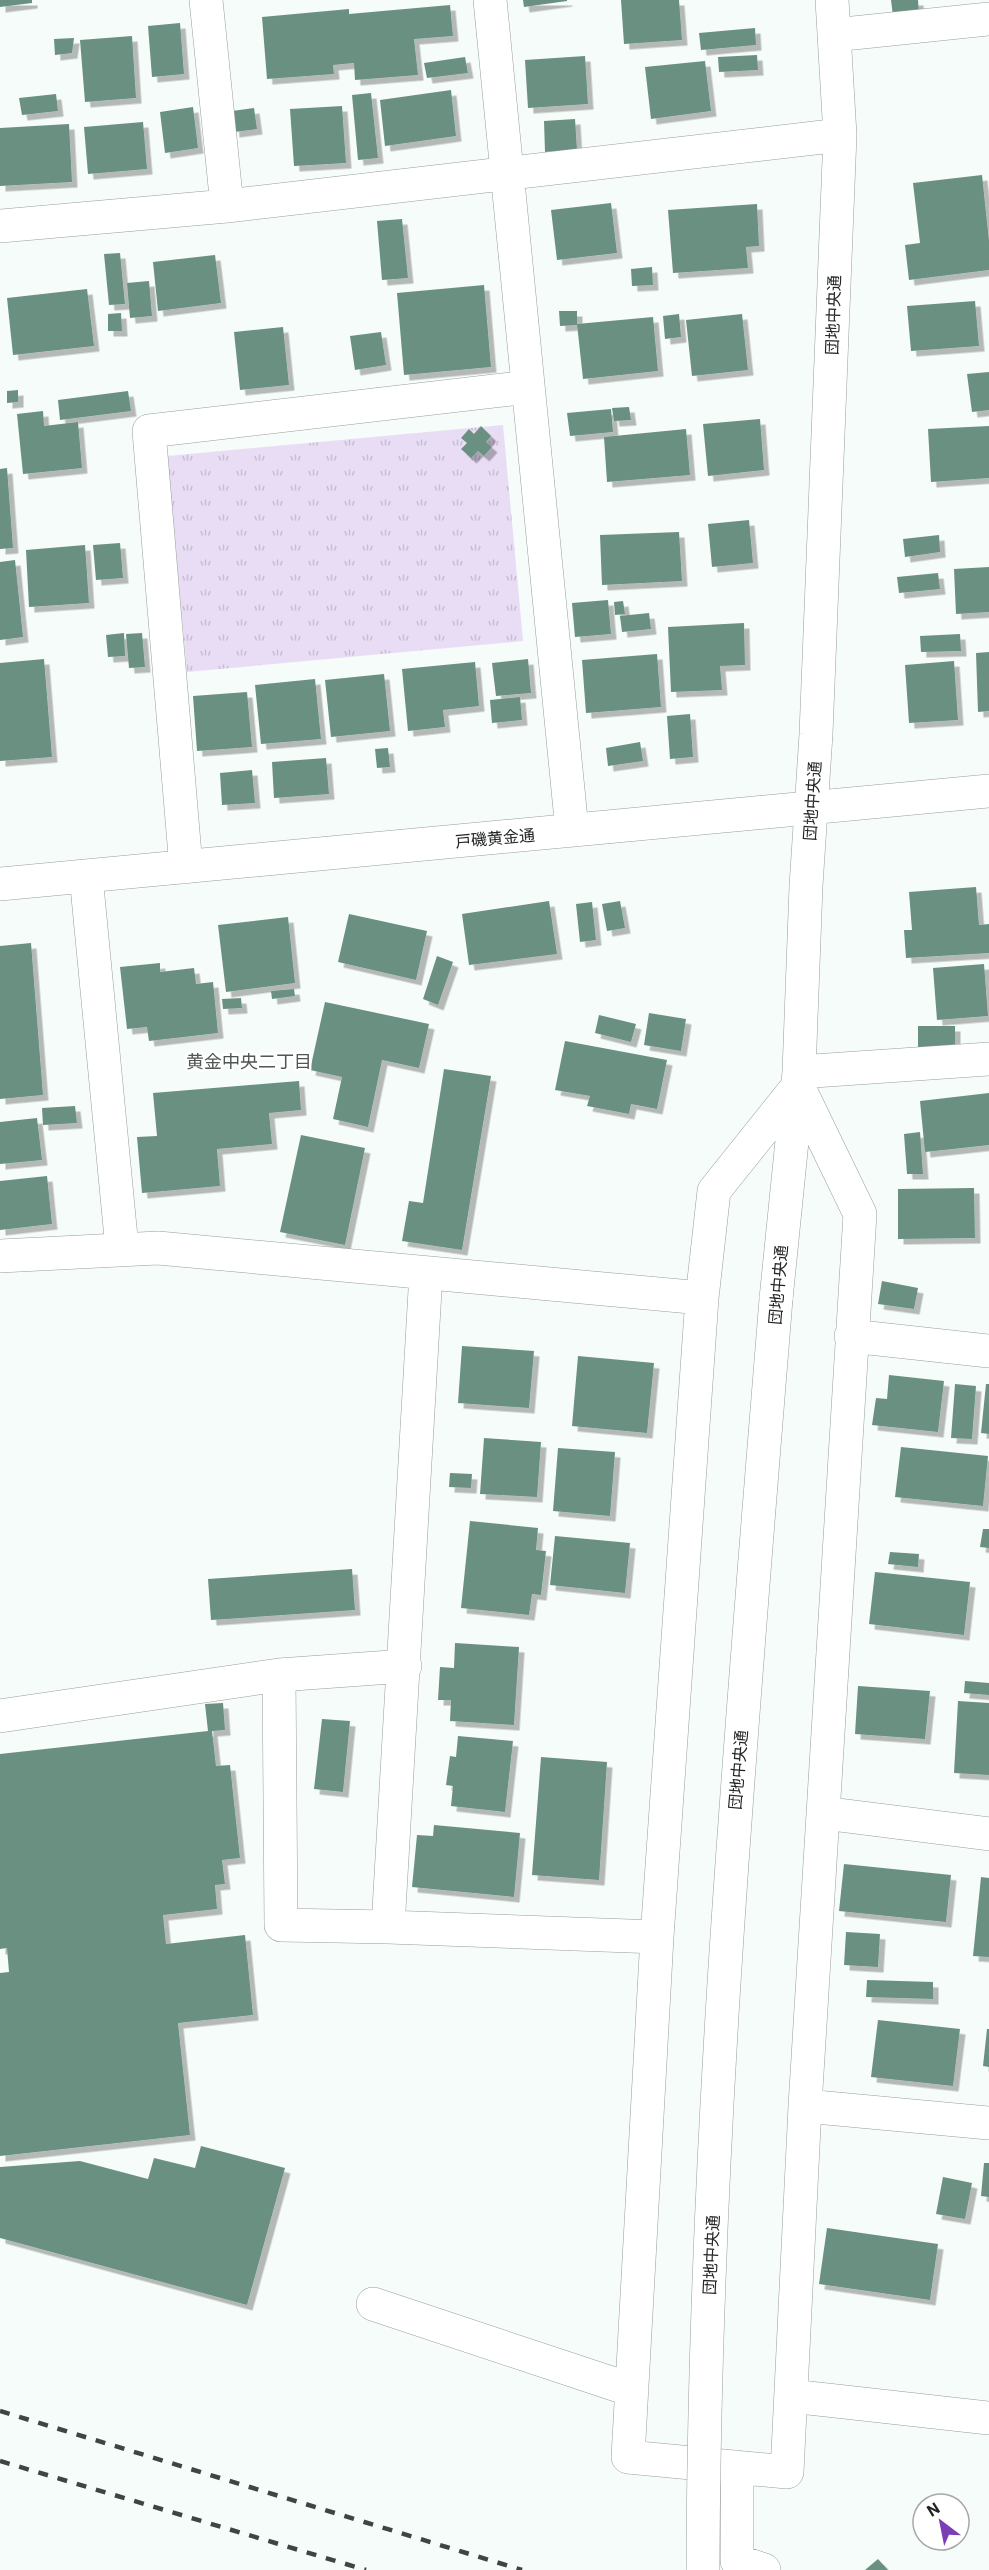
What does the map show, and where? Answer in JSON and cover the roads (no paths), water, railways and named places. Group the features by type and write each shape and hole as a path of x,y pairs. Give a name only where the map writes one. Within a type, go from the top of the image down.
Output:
{"street":[{"path":"206,0 227,206"},
{"path":"490,0 572,830"},
{"name":"団地中央通","path":"704,2570 704,2405 729,1879 776,1299 798,1079 806,886 813,806 840,135 832,0"},
{"path":"834,34 989,19"},
{"path":"0,226 227,206 840,135"},
{"path":"186,867 149,431 528,387"},
{"name":"戸磯黄金通","path":"0,884 989,791"},
{"path":"86,876 122,1248"},
{"path":"798,1079 860,1214 850,1336 824,1813 805,2106 787,2472 628,2457 657,1937 702,1298 714,1191 798,1079 989,1059"},
{"path":"0,1256 122,1248 158,1248 702,1298"},
{"path":"388,1927 405,1666 426,1272"},
{"path":"850,1336 989,1351"},
{"path":"0,1716 279,1675 405,1666"},
{"path":"279,1675 281,1925 657,1937"},
{"path":"824,1813 989,1834"},
{"path":"805,2106 989,2123"},
{"path":"373,2304 632,2390"},
{"path":"791,2396 989,2418"},
{"path":"737,2467 736,2561 764,2570"}],"railway":[{"path":"0,2411 522,2570"},
{"path":"0,2461 366,2570"}],"district":[{"name":"黄金中央二丁目","path":"249,1062"}]}
